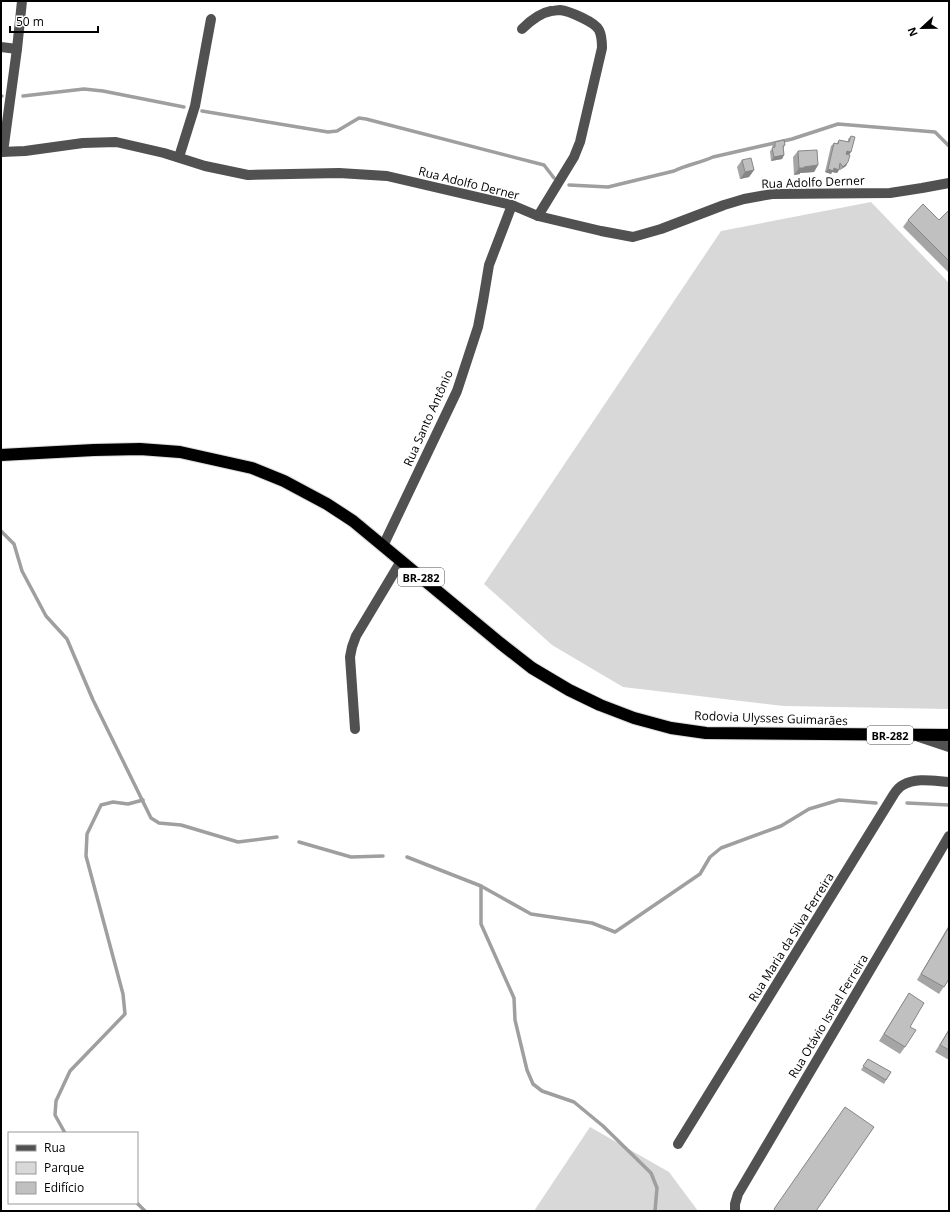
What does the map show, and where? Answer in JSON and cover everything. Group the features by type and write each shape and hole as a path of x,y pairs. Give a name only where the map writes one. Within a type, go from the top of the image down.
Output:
{"highway":[{"name":"Rodovia Ulysses Guimarães","path":"1,455 140,449 180,452 252,468 284,481 353,521 532,668 569,690 600,705 634,718 671,728 706,732 915,736 949,735"}],"street":[{"path":"2,152 17,49 22,1"},
{"path":"522,28 541,15 550,11 561,10 593,23 602,37 602,48 580,142 574,157 538,216"},
{"path":"179,157 195,106 211,19"},
{"path":"1,47 17,49"},
{"name":"Rua Adolfo Derner","path":"2,152 33,150 82,143 116,142 179,157 205,166 248,175 339,173 387,176 512,205 538,216 633,237 661,229 724,205 772,194 890,193 949,183"},
{"name":"Rua Santo Antônio","path":"382,546 457,391 478,327 489,265 512,205"},
{"path":"355,730 350,657 352,647 356,636 402,561"},
{"path":"915,736 949,747"},
{"name":"Rua Maria da Silva Ferreira","path":"678,1144 894,794 901,785 910,781 924,780 949,782"},
{"name":"Rua Otávio Israel Ferreira","path":"735,1211 735,1204 738,1194 949,836"}],"green space":[{"path":"871,202 949,283 949,709 784,706 623,687 552,645 484,584 721,231"},
{"path":"590,1127 669,1172 698,1211 534,1211"}],"building":[{"path":"851,136 855,137 851,152 847,151 846,154 850,155 848,162 843,167 840,163 839,170 834,168 833,171 828,169 834,143 838,144 839,140 849,142"},
{"path":"784,140 784,155 774,157 772,148 775,147 775,142"},
{"path":"817,150 818,165 799,168 798,151"},
{"path":"751,158 754,170 745,172 742,160"},
{"path":"923,204 939,220 949,210 949,261 908,220"},
{"path":"949,927 949,979 944,987 921,974"},
{"path":"909,993 924,1003 910,1027 916,1030 905,1047 884,1034"},
{"path":"949,1030 949,1050 940,1045"},
{"path":"868,1059 891,1072 886,1080 863,1066"},
{"path":"845,1107 874,1127 816,1211 776,1211 774,1209"}],"waterway":[{"path":"23,96 84,89 103,91 184,107"},
{"path":"202,111 328,132 337,131 359,118 366,119 544,165 554,178"},
{"path":"569,185 608,187 674,171 713,157 792,139 838,124 935,132 949,146"},
{"path":"1,531 14,544 22,571 46,616 67,639 93,700 151,818 159,823 181,825 238,842 277,837"},
{"path":"64,1132 55,1115 56,1101 70,1071 125,1014 123,994 86,856 87,834 101,805 113,802 128,804 143,800"},
{"path":"407,857 481,886 531,914 592,923 615,932 700,874 710,857 721,848 781,826 809,809 839,800 876,803"},
{"path":"907,803 949,805"},
{"path":"299,842 351,857 383,856"},
{"path":"481,886 481,924 514,998 515,1020 527,1070 533,1084 542,1091 574,1102 603,1126 651,1173 657,1188 655,1211"},
{"path":"138,1204 145,1211"}]}
